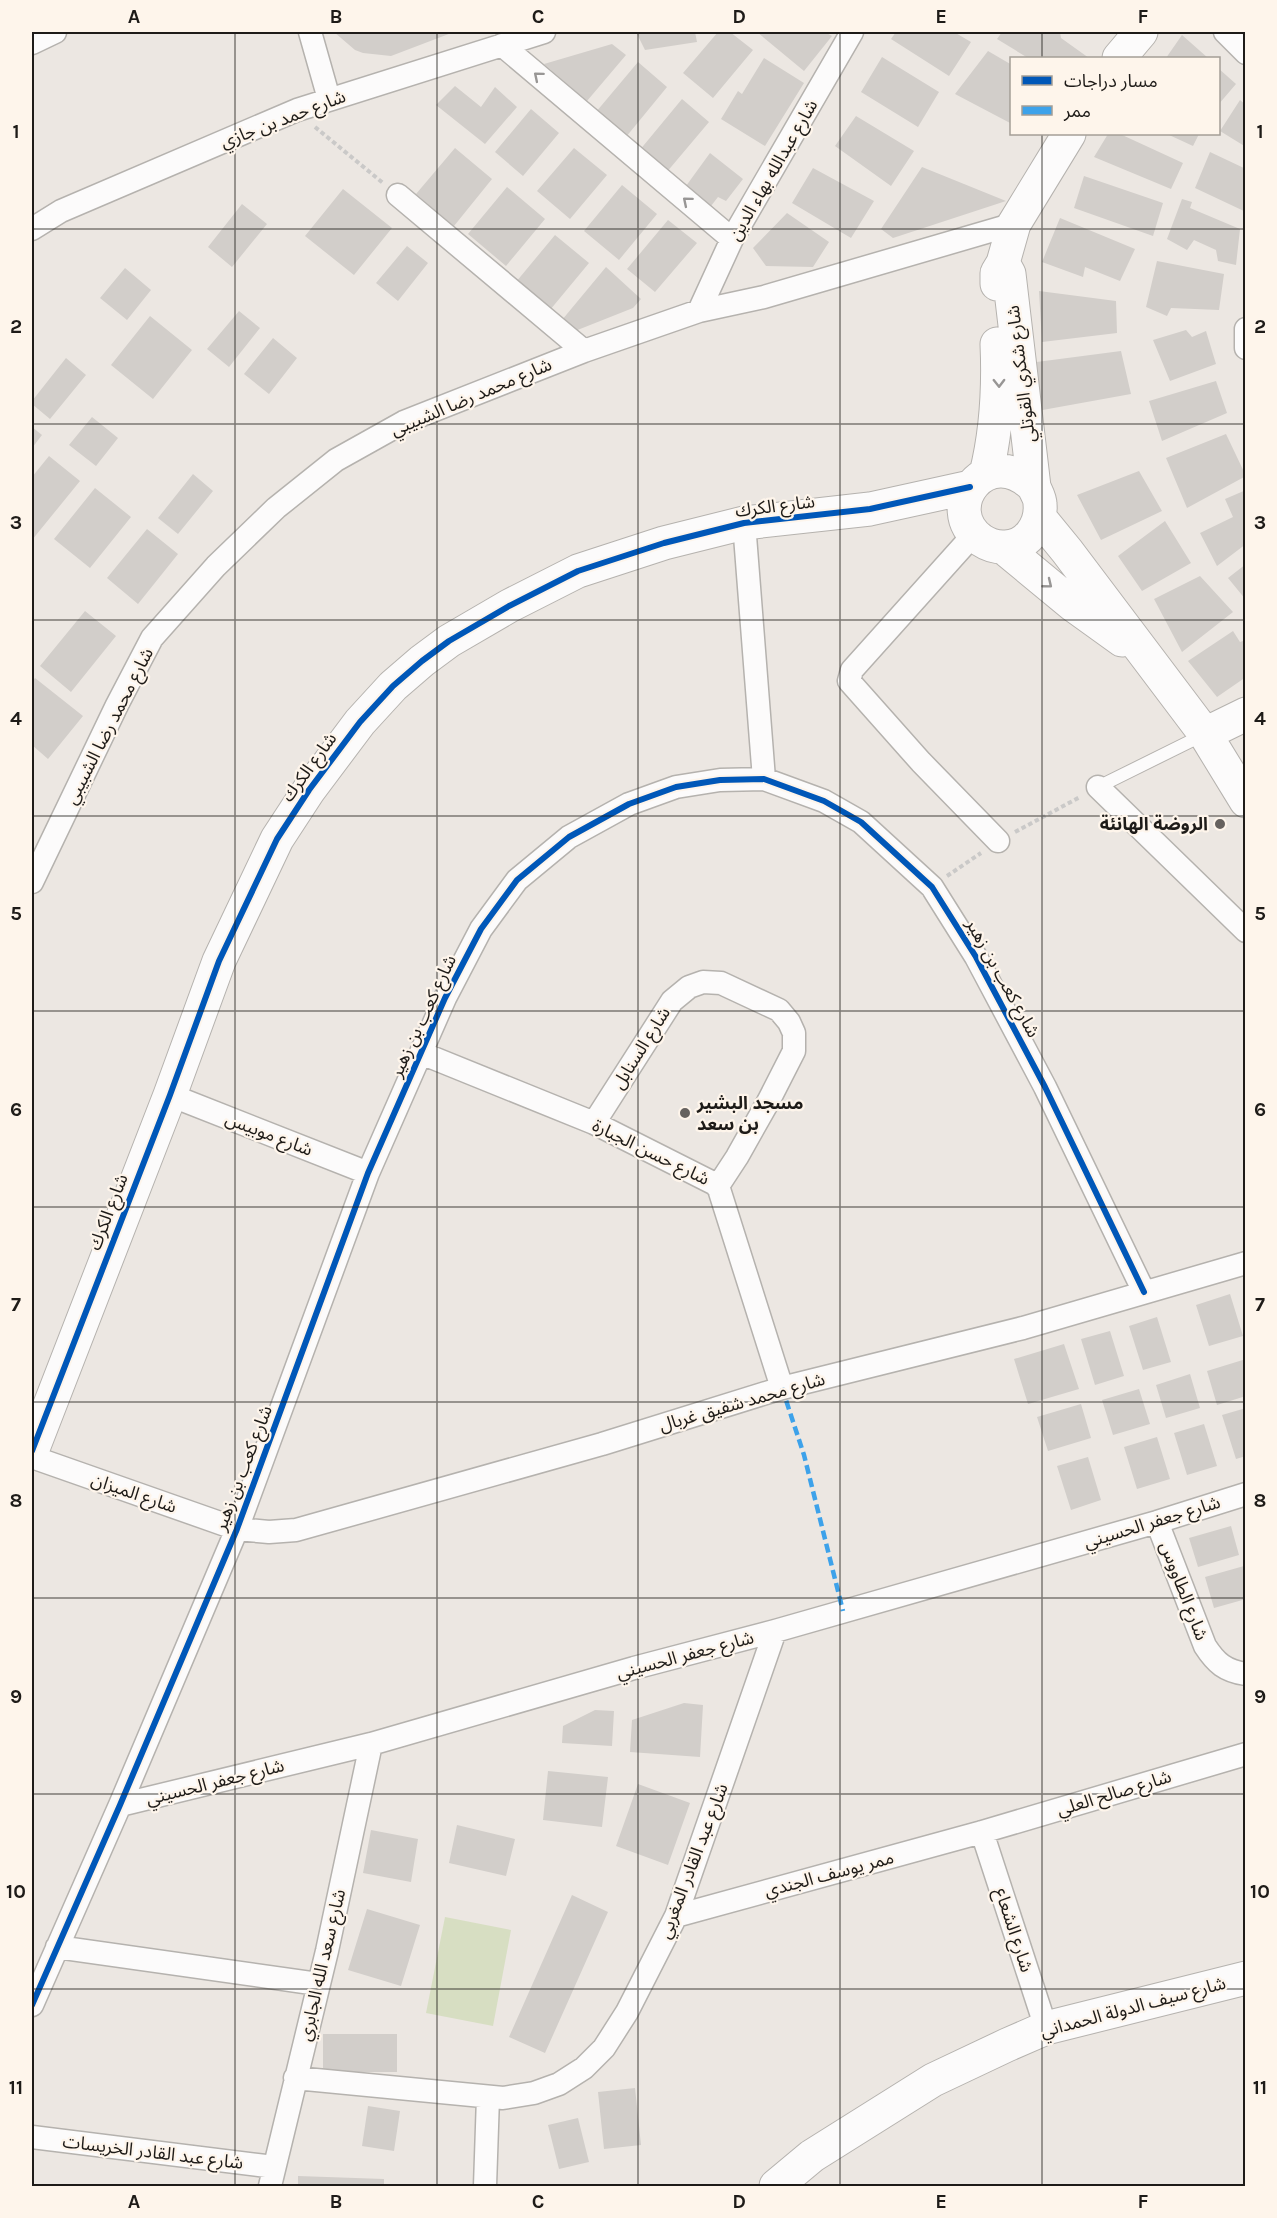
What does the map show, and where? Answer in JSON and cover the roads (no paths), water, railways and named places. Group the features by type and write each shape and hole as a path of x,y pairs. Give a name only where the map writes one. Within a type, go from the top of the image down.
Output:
{"street":[{"path":"32,43 55,32"},
{"path":"310,32 329,99"},
{"name":"شارع حمد بن جازي","path":"32,229 61,211 297,110 544,32"},
{"name":"شارع عبدالله بهاء الدين","path":"699,311 732,239 852,32"},
{"path":"1120,57 1141,32"},
{"path":"1225,32 1245,53"},
{"path":"502,45 732,239"},
{"name":"شارع شكري القوتلي","path":"978,481 994,440 998,397 995,314 997,273 1003,264 1014,224 1068,135"},
{"path":"398,195 584,351"},
{"name":"شارع محمد رضا الشبيبي","path":"32,882 117,705 152,638 216,566 276,508 336,460 404,422 584,351 699,311 764,297 1014,224"},
{"name":"شارع شكري القوتلي","path":"1003,264 1009,274 1037,503"},
{"path":"1245,328 1245,348"},
{"path":"1148,659 981,535 964,512 965,499 978,481 999,470 1025,477 1037,503 1148,659 1205,734 1245,801"},
{"name":"شارع الكرك","path":"32,1451 170,1095 219,961 277,839 309,790 360,722 393,686 448,641 509,606 578,572 664,543 744,523 870,510 978,481"},
{"path":"981,535 1015,545 1026,539 1035,530 1037,503"},
{"name":"شارع الكرك","path":"870,510 981,535"},
{"path":"744,523 764,779"},
{"path":"981,535 852,670 849,681 921,762 998,841"},
{"path":"1205,734 1245,714"},
{"name":"شارع كعب بن زهير","path":"32,2005 237,1529 368,1173 445,998 480,929 517,880 569,837 629,804 676,787 720,780 764,779 824,801 861,822 932,886 976,957 1045,1087 1144,1292"},
{"path":"1098,787 1245,932"},
{"name":"شارع السنابل","path":"594,1123 679,993 703,982 721,983 779,1010 789,1022 794,1033 794,1051 768,1102 718,1186"},
{"name":"شارع حسن الجبارة","path":"421,1053 594,1123 718,1186 782,1388"},
{"name":"شارع موبيس","path":"170,1095 368,1173"},
{"name":"شارع محمد شفيق غربال","path":"237,1529 269,1532 296,1530 602,1444 782,1388 1023,1328 1245,1263"},
{"name":"شارع الميزان","path":"32,1456 237,1529"},
{"name":"شارع جعفر الحسيني","path":"120,1805 370,1744 1157,1522 1245,1494"},
{"name":"شارع الطاووس","path":"1157,1522 1205,1646 1214,1660 1226,1670 1245,1674"},
{"name":"شارع عبد القادر المغربي","path":"295,2078 503,2098 534,2093 559,2084 584,2068 604,2048 627,2012 676,1916 775,1631"},
{"name":"شارع سعد الله الجابري","path":"272,2177 318,1984 370,1744"},
{"name":"شارع صالح العلي","path":"982,1832 1245,1754"},
{"name":"ممر يوسف الجندي","path":"676,1916 982,1832"},
{"name":"شارع الشعاع","path":"982,1832 1046,2028"},
{"path":"57,1947 318,1984"},
{"name":"شارع سيف الدولة الحمداني","path":"776,2187 812,2156 933,2080 1046,2028 1245,1978"},
{"path":"485,2187 488,2097"},
{"name":"شارع عبد القادر الخريسات","path":"32,2137 272,2177"}],"lane":[{"path":"1098,787 1205,734"}],"place":[{"name":"الروضة الهانئة","path":"1220,824"},
{"name":"مسجد البشير بن سعد","path":"685,1113"}]}
